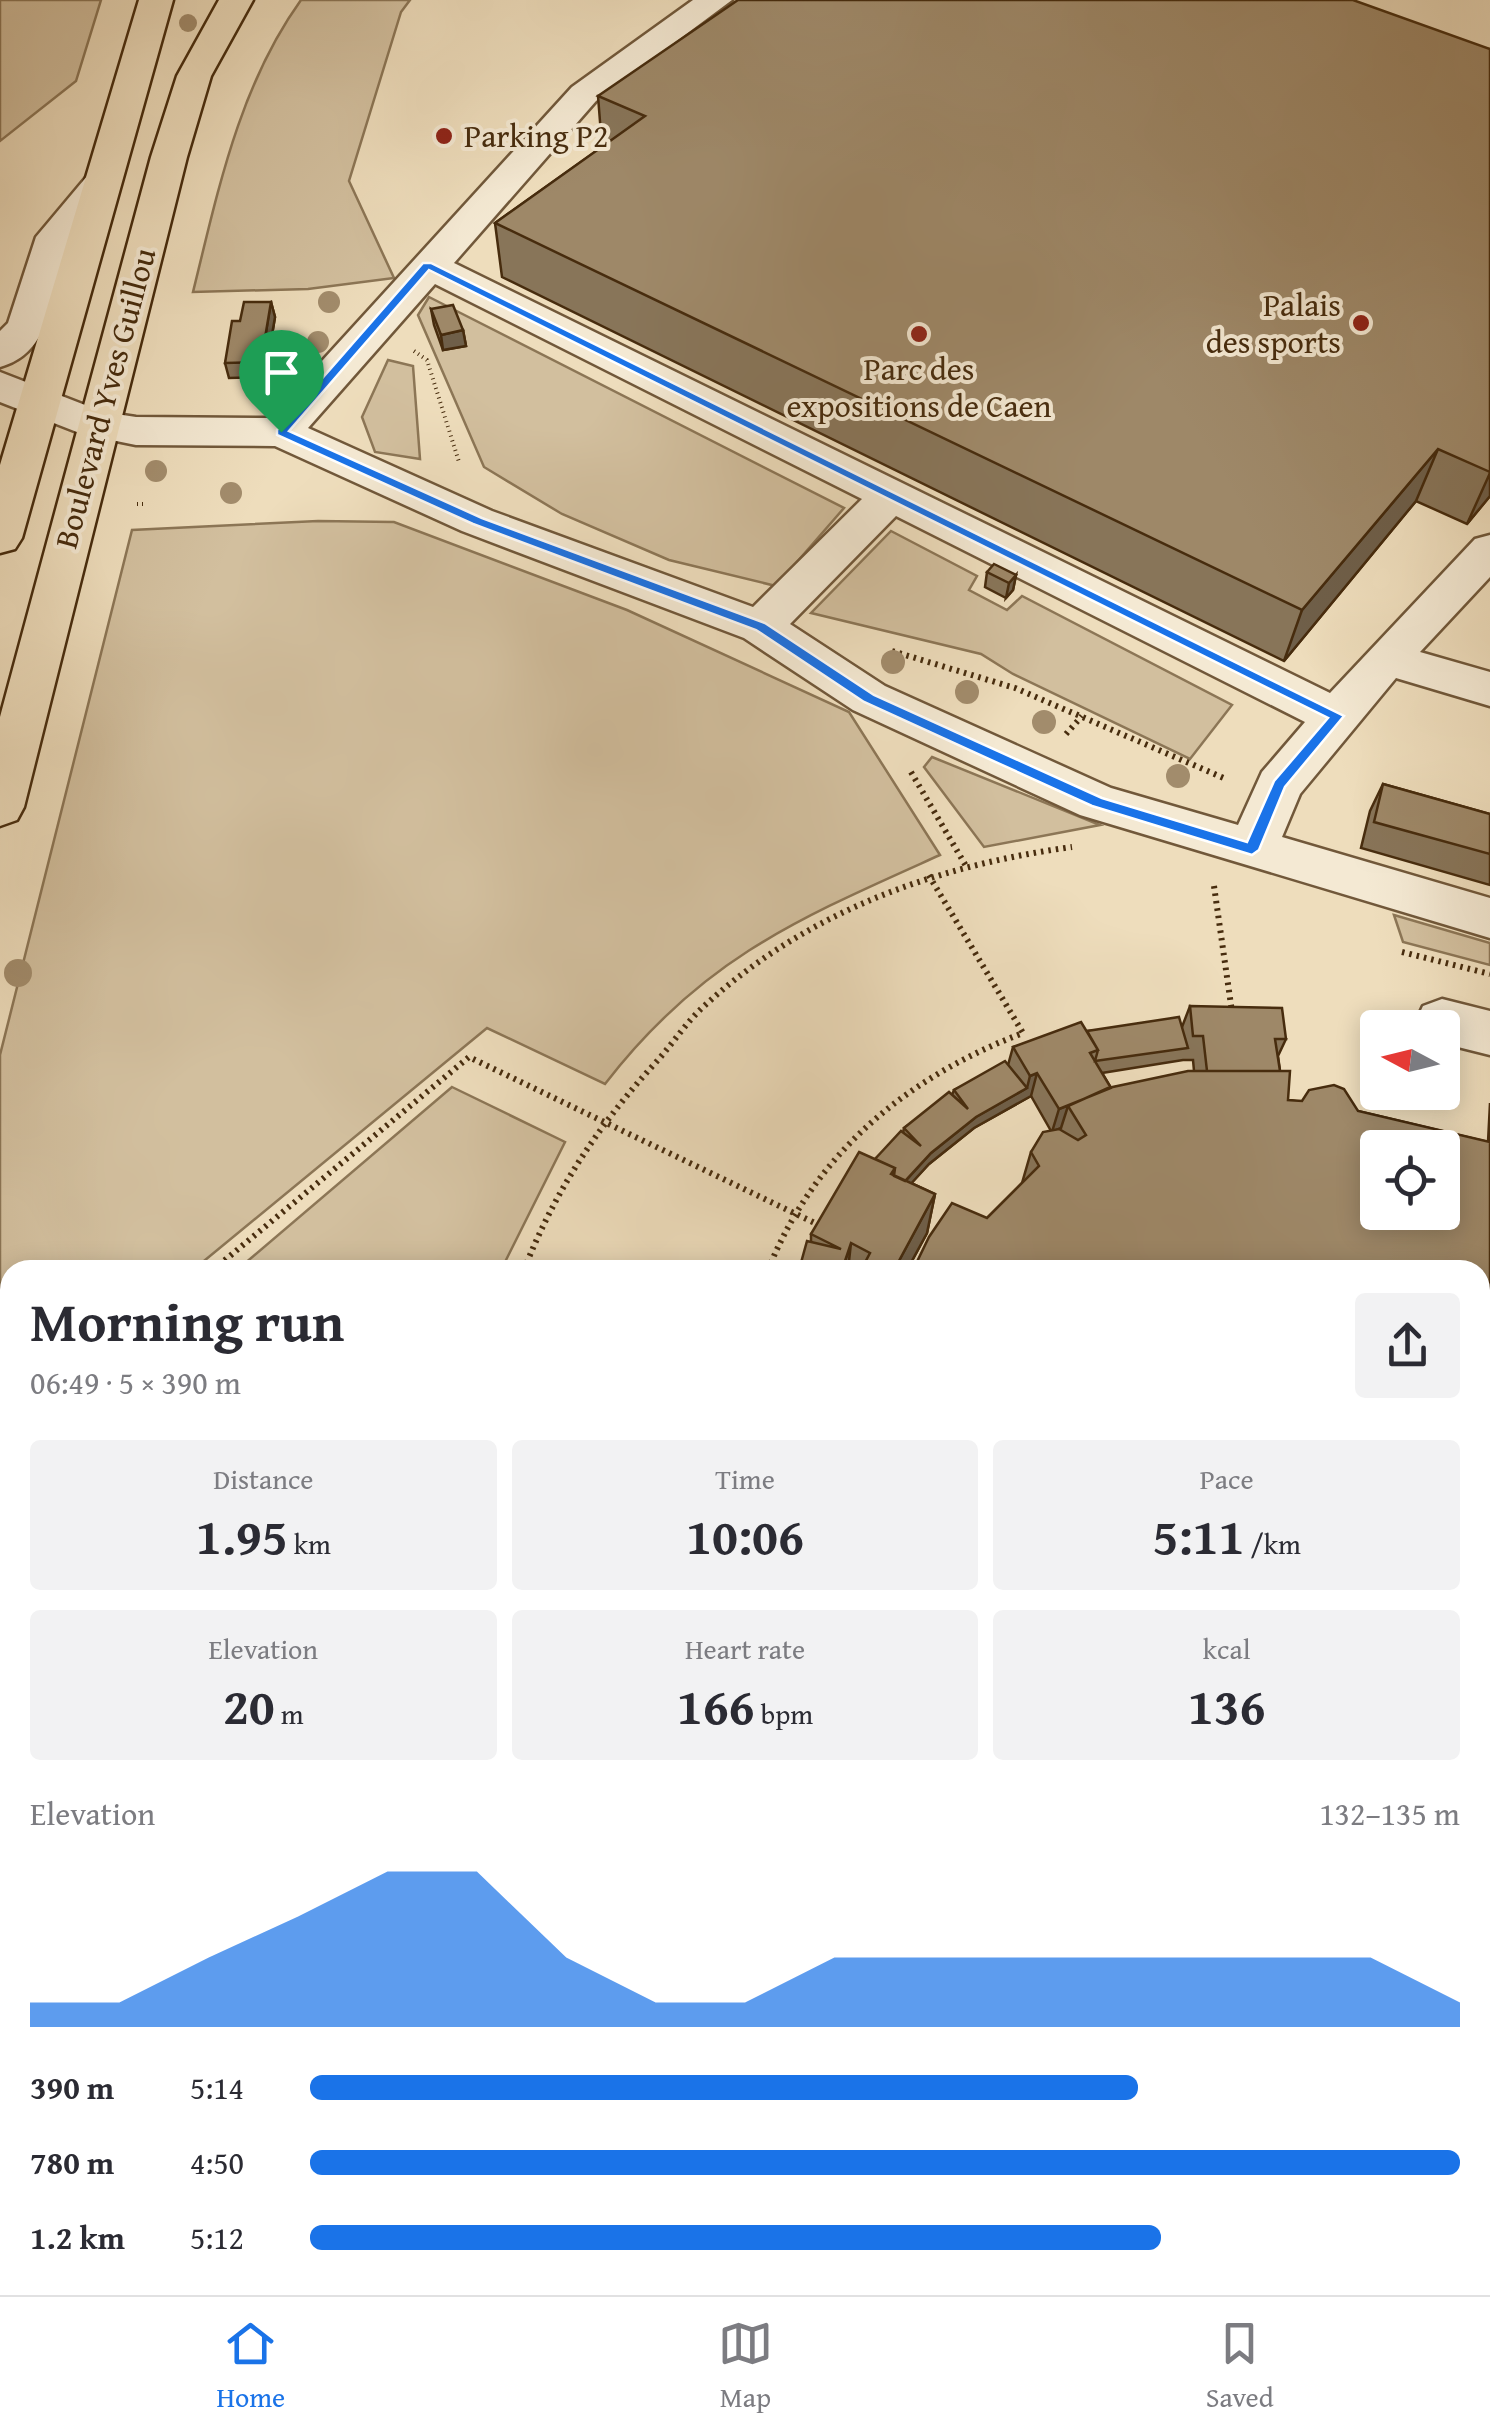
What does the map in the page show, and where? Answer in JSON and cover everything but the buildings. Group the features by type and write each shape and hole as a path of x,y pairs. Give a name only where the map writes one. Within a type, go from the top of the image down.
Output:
{"main road":[{"name":"Boulevard Yves Guillou","path":"0,538 156,0"},
{"name":"Boulevard Yves Guillou","path":"0,807 97,424 194,76 236,0"}],"street":[{"path":"281,432 584,94 715,0"},
{"name":"Boulevard Yves Guillou","path":"0,354 26,327 55,237 101,184"},
{"path":"427,265 1337,716"},
{"path":"0,385 38,404 97,424 136,431 281,432 478,521 760,626 869,698 1091,824 1232,864 1490,918"},
{"path":"760,626 891,495"},
{"path":"1232,864 1279,785 1386,659 1490,550"},
{"path":"1386,659 1490,689"}],"path":[{"path":"377,326 426,360 478,521"},
{"path":"882,648 1015,688 1272,800"},
{"path":"869,698 966,866"},
{"path":"1062,738 1082,716"},
{"path":"528,1260 542,1219 603,1121 700,1010 727,986 852,906 928,874 966,866 1091,824"},
{"path":"1232,864 1232,1015"},
{"path":"772,1260 791,1212 839,1151 920,1084 1001,1040 1023,1033 928,874"},
{"path":"1402,952 1490,974"},
{"path":"225,1260 468,1057 826,1229"}],"shaded area":[{"path":"0,0 101,0 76,81 0,141"},
{"path":"301,0 410,0 401,12 349,181 394,278 308,289 193,292 222,178 246,104 261,68"},
{"path":"429,297 844,508 776,586 669,560 562,514 484,467 418,315"},
{"path":"388,360 413,366 420,459 375,452 362,417"},
{"path":"318,521 394,522 627,610 849,712 940,855 842,900 756,946 679,1004 605,1084 487,1028 205,1260 0,1260 0,1055 132,530"},
{"path":"891,531 977,576 969,590 1007,610 1022,596 1232,705 1190,759 1013,674 981,654 811,613"},
{"path":"932,757 1100,825 984,847 924,767"},
{"path":"1394,915 1490,943 1490,965 1403,942"},
{"path":"452,1087 565,1142 506,1260 249,1260"}],"place":[{"name":"Parking P2","path":"444,136"},
{"name":"Palais des sports","path":"1361,323"},
{"name":"Parc des expositions de Caen","path":"919,334"}],"route":[{"path":"427,265 1337,716 1279,785 1252,850 1097,802 869,698 760,626 478,521 281,432 412,287 427,265"}]}
